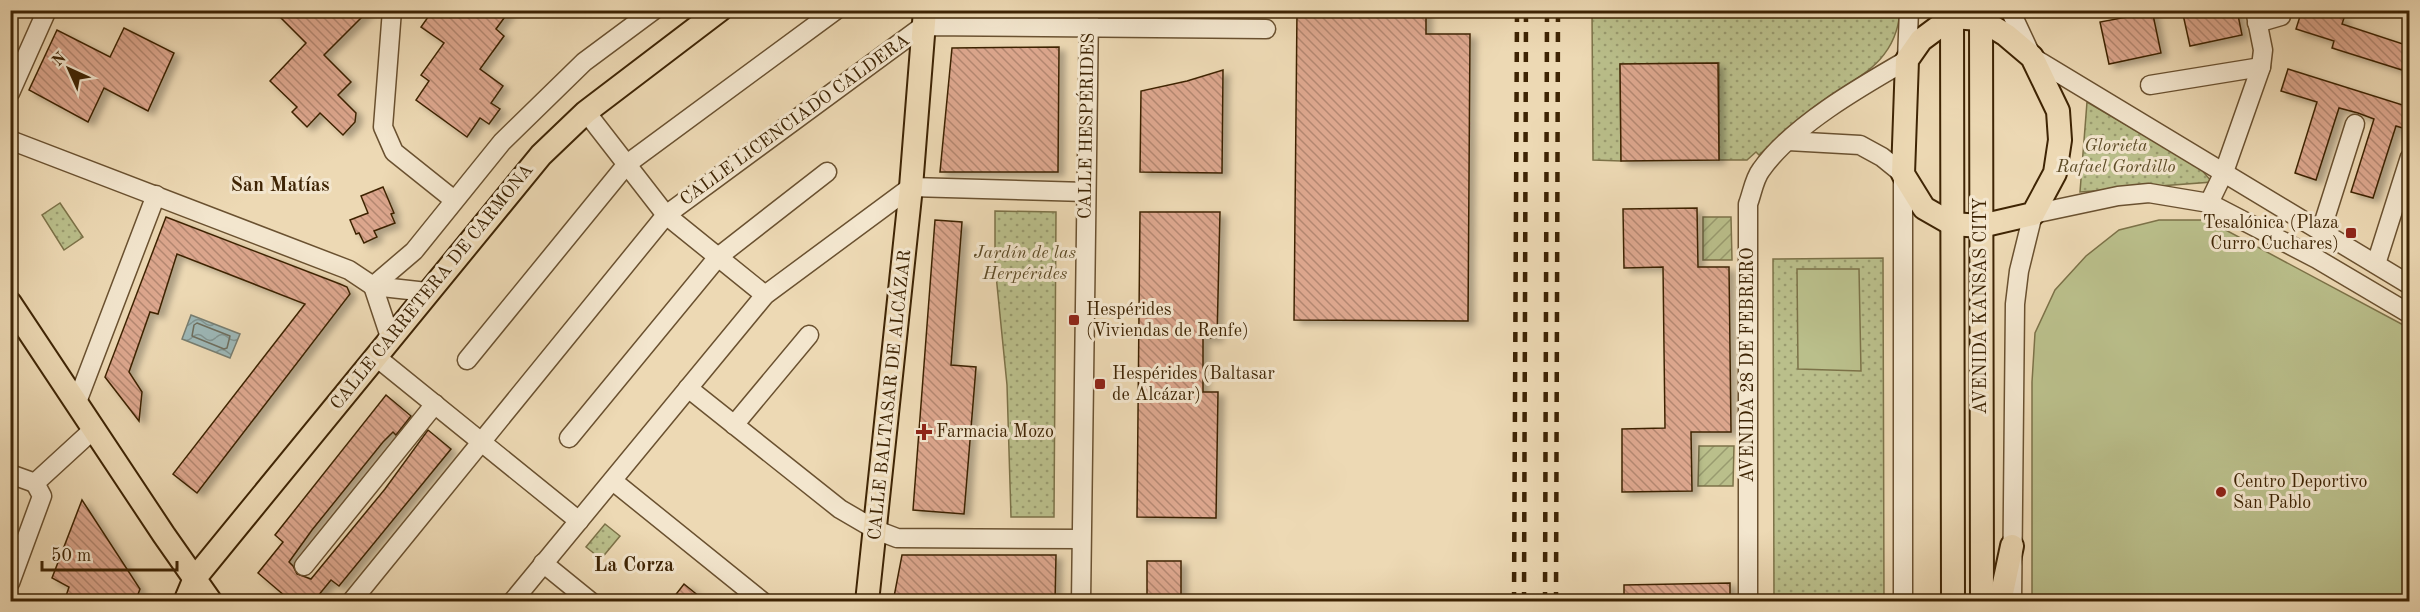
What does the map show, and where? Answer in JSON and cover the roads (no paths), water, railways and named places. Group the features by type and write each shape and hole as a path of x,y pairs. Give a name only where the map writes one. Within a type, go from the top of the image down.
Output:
{"main road":[{"name":"CALLE CARRETERA DE CARMONA","path":"185,602 195,578 541,155 586,112 720,10"},
{"path":"1952,14 1980,15 2032,57 2058,111 2060,140 2055,173 2033,214 1981,226 1952,224 1924,208 1903,174 1907,60 1921,40 1952,14"},
{"name":"AVENIDA KANSAS CITY","path":"1952,14 1953,602"},
{"name":"AVENIDA KANSAS CITY","path":"1980,15 1982,602"},
{"name":"CALLE BALTASAR DE ALCÁZAR","path":"867,602 911,187 924,18"},
{"path":"10,303 211,602"},
{"path":"2000,602 2012,546"}],"street":[{"path":"10,93 47,10"},
{"path":"392,10 383,127 394,152 454,200"},
{"path":"373,286 414,251 501,142 584,62 654,10"},
{"path":"466,360 627,164 836,10"},
{"path":"1907,60 1909,10"},
{"path":"2010,10 2032,57 2409,285"},
{"path":"2209,203 2224,172 2261,67 2263,50 2256,16 2281,16 2282,10"},
{"path":"924,18 1088,20 1266,29"},
{"name":"CALLE LICENCIADO CALDERA","path":"351,602 666,215 924,18"},
{"name":"CALLE HESPÉRIDES","path":"1081,602 1088,20"},
{"name":"AVENIDA 28 DE FEBRERO","path":"1748,602 1748,204 1759,171 1788,141 1844,97 1907,60"},
{"path":"2150,85 2261,67"},
{"path":"586,112 666,215 765,295"},
{"path":"2321,231 2355,123"},
{"path":"10,140 350,270 373,286 427,292"},
{"path":"1788,141 1860,145 1882,157 1903,174 1903,602"},
{"path":"2376,264 2409,157"},
{"path":"568,438 718,257 827,172"},
{"path":"512,602 765,295 911,187 1086,192"},
{"path":"2033,214 2118,196 2149,193 2209,203 2317,259 2409,314"},
{"path":"77,402 156,195"},
{"name":"AVENIDA KANSAS CITY","path":"2012,602 2015,304 2019,271 2033,214"},
{"path":"373,286 390,337"},
{"path":"734,425 808,335"},
{"path":"375,356 579,521"},
{"path":"688,388 840,509 876,530 897,538 1081,539"},
{"path":"303,566 435,404"},
{"path":"35,483 95,428"},
{"path":"10,474 35,483 42,496 10,583"},
{"path":"613,481 762,602"},
{"path":"543,563 591,602"}],"water":[{"path":"191,315 240,334 230,358 182,339"}],"railway":[{"path":"1514,602 1517,10"},
{"path":"1524,602 1526,10"},
{"path":"1545,602 1547,10"},
{"path":"1556,602 1558,10"}],"place":[{"name":"Tesalónica (Plaza Curro Cuchares)","path":"2351,233"},
{"name":"Hespérides (Viviendas de Renfe)","path":"1074,320"},
{"name":"Hespérides (Baltasar de Alcázar)","path":"1100,384"},
{"name":"Farmacia Mozo","path":"924,432"},
{"name":"Centro Deportivo San Pablo","path":"2221,492"}],"district":[{"name":"San Matías","path":"280,186"},
{"name":"La Corza","path":"634,566"}],"park label":[{"name":"Glorieta Rafael Gordillo","path":"2116,156"},
{"name":"Jardín de las Herpérides","path":"1025,263"}]}
